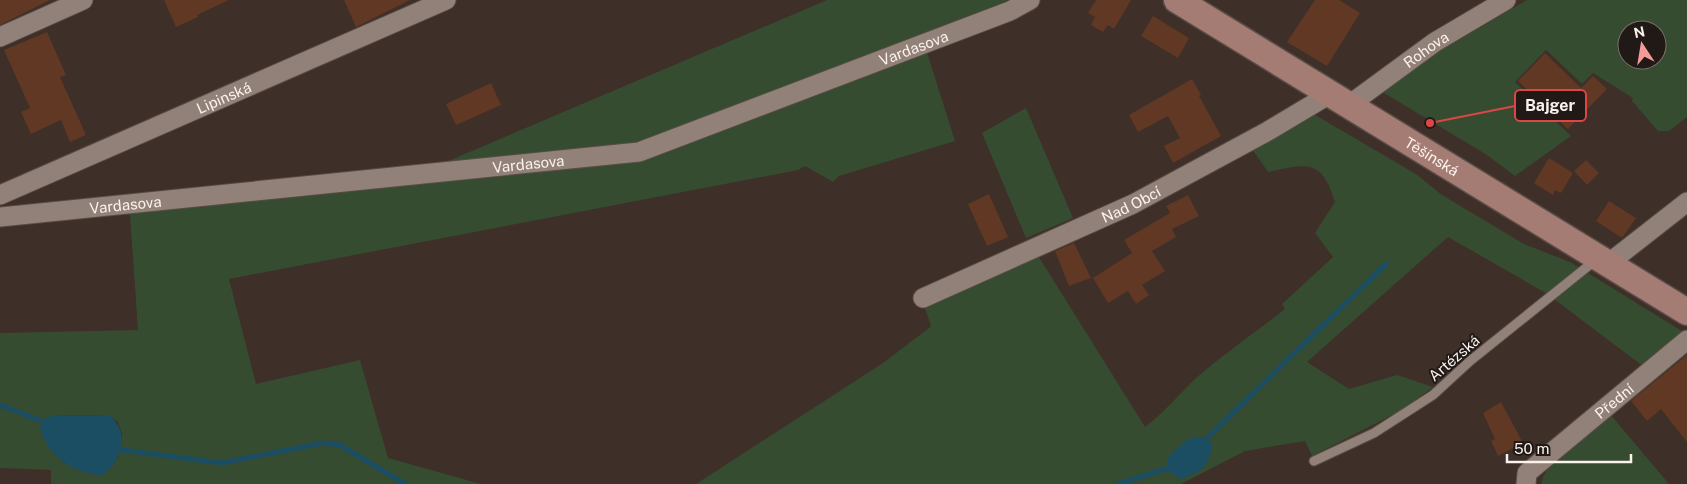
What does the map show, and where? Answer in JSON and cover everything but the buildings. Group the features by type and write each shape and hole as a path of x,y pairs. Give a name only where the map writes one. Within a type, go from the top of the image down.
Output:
{"main road":[{"name":"Těšínská","path":"1177,0 1687,312"}],"street":[{"path":"0,37 83,0"},
{"name":"Lipinská","path":"0,195 446,0"},
{"name":"Vardasova","path":"0,218 639,152 1010,11 1030,0"},
{"name":"Rohova","path":"1339,100 1506,0"},
{"name":"Nad Obcí","path":"923,298 1133,204 1268,131 1339,100"},
{"path":"1604,260 1687,202"},
{"name":"Přední","path":"1526,484 1527,473 1687,340"}],"lane":[{"name":"Artézská","path":"1314,461 1374,433 1433,395 1470,361 1604,260"}],"green space":[{"path":"827,0 1008,0 952,30 923,40 955,141 839,176 833,182 805,166 798,170 229,279 256,384 360,360 388,458 481,484 51,484 51,470 0,468 0,333 138,330 130,214 420,173","holes":["53,415 110,416 118,422 122,434 118,458 65,464 60,458"]},
{"path":"1527,0 1687,0 1687,117 1669,131 1658,131 1632,101 1633,98 1593,73 1582,84 1546,50 1515,82 1571,136 1515,176 1487,155 1384,93 1377,93 1456,36 1459,40"},
{"path":"1026,108 1073,218 1026,238 982,133"},
{"path":"1310,112 1416,174 1442,195 1524,244 1570,262 1685,333 1644,367 1546,293 1448,237 1307,362 1349,389 1397,375 1433,387 1404,409 1312,456 1305,441 1245,451 1181,484 696,484 883,363 929,328 931,326 925,308 1037,254 1145,427 1218,359 1285,309 1282,304 1333,257 1315,233 1335,202 1324,178 1318,171 1303,166 1268,172 1252,149"},
{"path":"1610,414 1669,484 1541,484 1544,475 1559,456"}],"water":[{"path":"53,415 110,416 120,430 122,439 118,456 108,470 101,476 90,474 71,467 56,456 50,449 40,429 43,420"},
{"path":"1196,437 1204,438 1213,446 1211,454 1203,468 1181,479 1168,471 1168,457 1187,440"}],"waterway":[{"path":"1202,443 1386,264"},
{"path":"0,405 47,423"},
{"path":"115,449 221,463 323,443 340,445 405,484"},
{"path":"1118,484 1175,466"}],"place":[{"name":"Bajger","path":"1430,123"}]}
